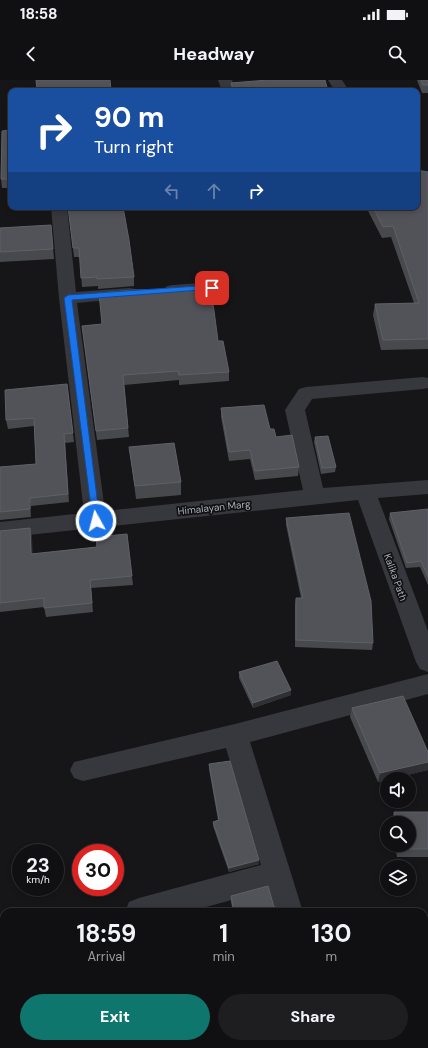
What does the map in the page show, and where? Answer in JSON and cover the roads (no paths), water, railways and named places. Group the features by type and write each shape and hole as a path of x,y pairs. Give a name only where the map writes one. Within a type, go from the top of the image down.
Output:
{"street":[{"path":"59,210 68,298 96,521"},
{"path":"68,298 212,288"},
{"path":"315,496 295,410 306,393 423,383"},
{"name":"Himalayan Marg","path":"0,530 96,521 315,496 428,487"},
{"name":"Kalika Path","path":"365,491 428,662"},
{"path":"83,770 235,735 428,684"},
{"path":"235,735 289,908"},
{"path":"154,908 278,874"}]}
